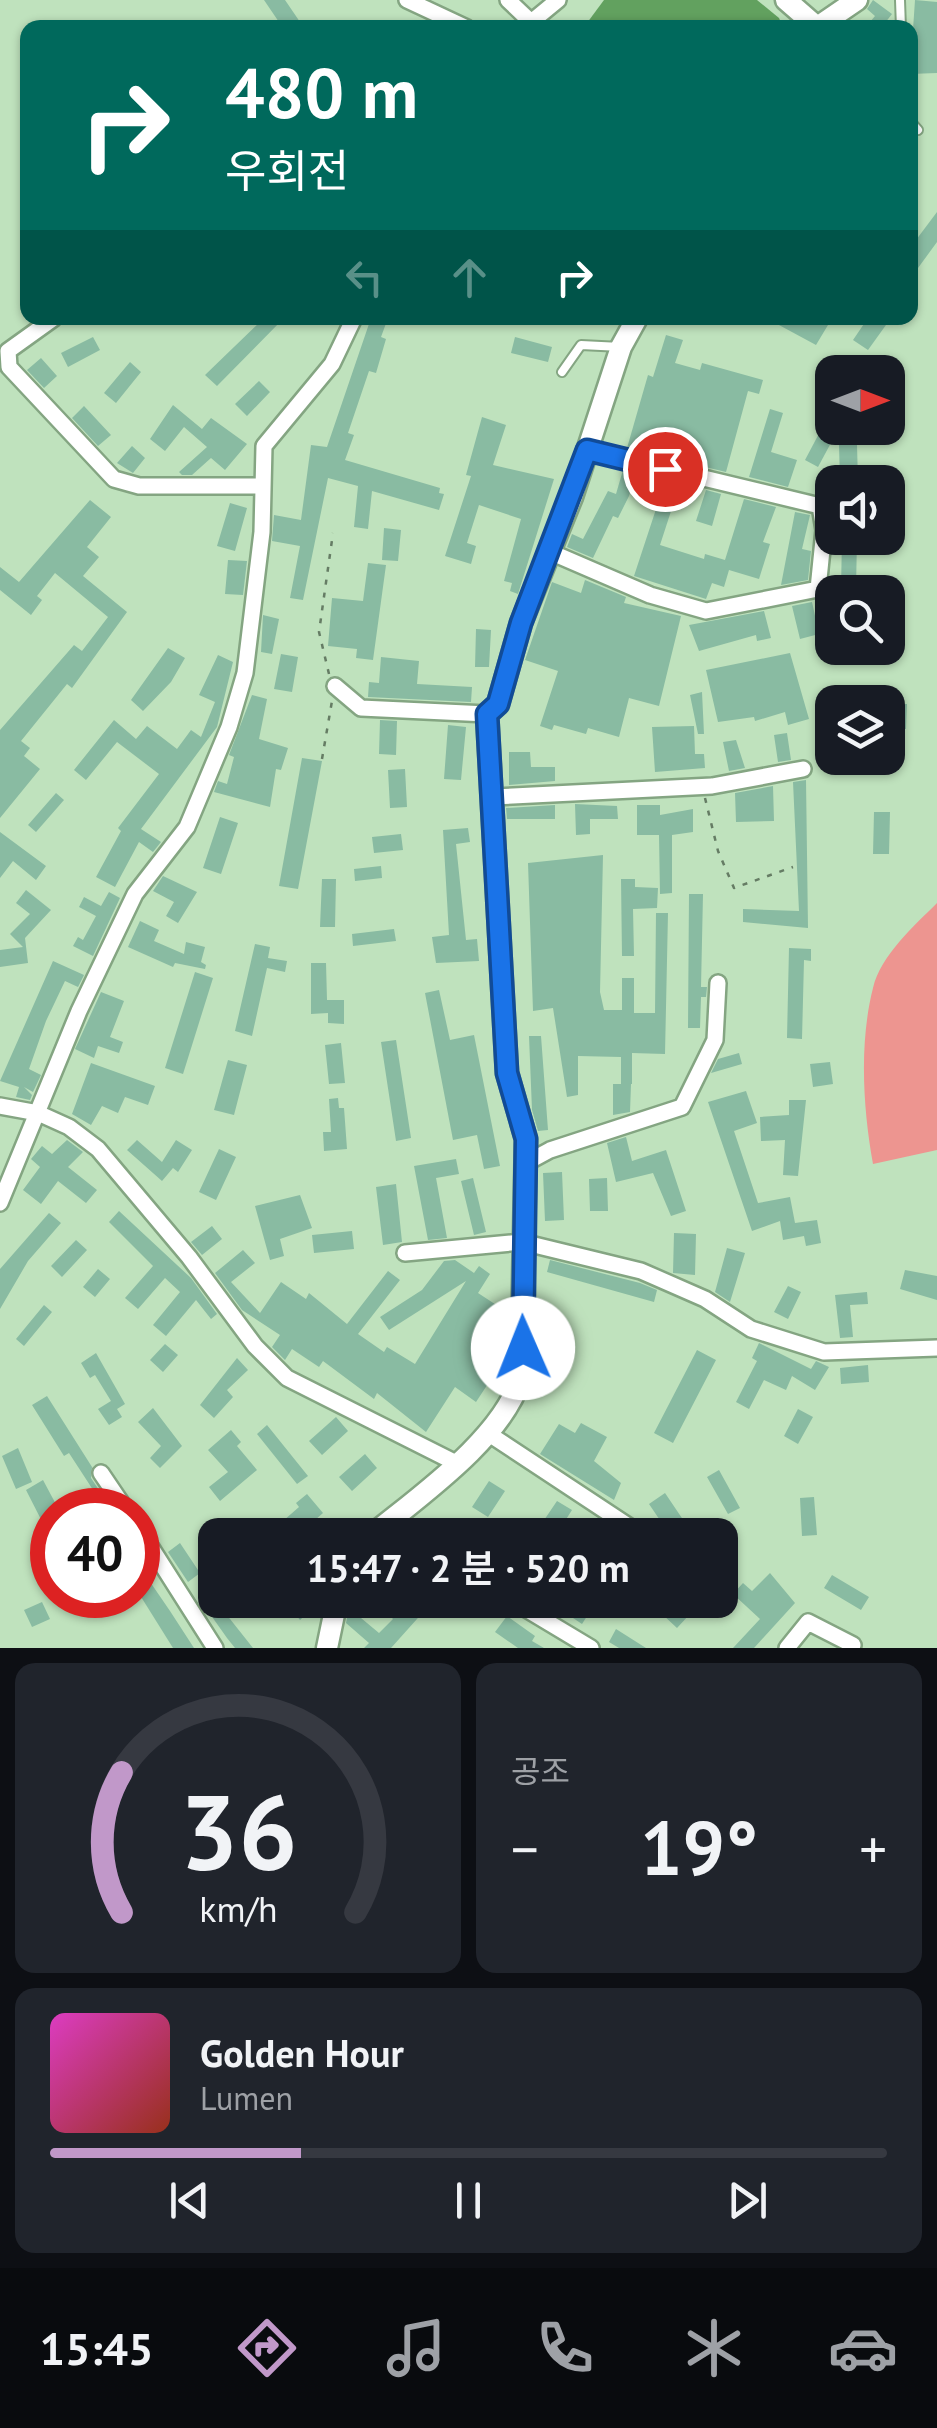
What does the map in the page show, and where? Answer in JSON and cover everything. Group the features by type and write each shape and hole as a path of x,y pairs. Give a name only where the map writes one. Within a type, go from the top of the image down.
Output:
{"street":[{"path":"407,0 450,20"},
{"path":"508,0 524,20"},
{"path":"534,20 558,0"},
{"path":"786,0 809,20"},
{"path":"827,20 857,0"},
{"path":"44,325 8,351 9,366 114,480 138,486 260,486"},
{"path":"0,1203 134,894 187,827 229,727 245,673 262,532 260,486 264,446 332,364 351,325"},
{"path":"335,686 361,708 487,714 498,704 521,623 587,450 621,346 633,325"},
{"path":"548,550 650,595 706,611 818,589 824,548 820,506 587,450"},
{"path":"399,1518 514,1401 521,1377 526,1139 505,1055 487,714"},
{"path":"493,796 703,787 803,770"},
{"path":"526,1163 550,1150 682,1107 715,1040 718,983"},
{"path":"0,1106 38,1113 68,1126 98,1148 189,1256 255,1346 287,1378 456,1463"},
{"path":"405,1253 522,1242 641,1271 705,1299 751,1329 824,1352 937,1348"},
{"path":"486,1432 616,1518"},
{"path":"101,1473 111,1488"},
{"path":"160,1562 215,1648"},
{"path":"327,1648 333,1618"},
{"path":"541,1618 591,1648"},
{"path":"786,1648 808,1622 852,1645"}],"lane":[{"path":"562,372 580,345 621,346"}],"path":[{"path":"322,758 335,686 318,632 333,533"},
{"path":"703,787 706,813 734,888 793,867"}],"shaded area":[{"path":"604,0 757,0 780,20 589,20"},
{"path":"937,903 937,1150 873,1164 864,1076 873,988 891,953"}],"building":[{"path":"264,0 285,0 299,20 278,20"},
{"path":"873,0 892,14 887,20 872,20 875,16 867,9"},
{"path":"915,0 937,2 937,73 918,74 918,20 914,20"},
{"path":"937,212 937,242 918,268 918,237"},
{"path":"257,325 277,325 217,386 205,375"},
{"path":"369,325 385,325 381,337 386,339 376,373 369,371 348,433 354,435 345,460 440,488 439,493 444,494 439,510 372,491 368,529 354,527 358,486 328,478 303,600 290,598 300,546 272,541 274,515 301,520 311,445 327,447"},
{"path":"779,325 828,325 816,345"},
{"path":"863,325 886,325 868,350 853,340"},
{"path":"666,335 683,340 675,363 700,370 702,363 763,380 759,394 748,391 726,472 627,448 648,375 653,377"},
{"path":"93,337 100,350 68,367 61,353"},
{"path":"515,337 552,347 548,362 511,353"},
{"path":"41,358 57,376 44,388 27,370"},
{"path":"130,362 141,372 116,403 104,393"},
{"path":"259,381 270,392 247,416 235,404"},
{"path":"173,405 202,429 211,418 247,444 225,470 211,458 192,475 182,475 179,472 207,447 184,427 165,451 150,439"},
{"path":"84,406 111,435 98,446 72,418"},
{"path":"770,409 783,413 771,452 797,460 788,487 749,477"},
{"path":"482,417 506,425 493,465 554,479 518,594 510,591 512,583 504,581 521,519 479,505 467,543 476,546 471,564 445,556 471,476 466,475"},
{"path":"815,441 815,445 830,445 819,465 805,460"},
{"path":"839,445 857,445 858,465 840,465"},
{"path":"132,446 145,458 133,473 117,463"},
{"path":"623,470 636,473 629,496 618,518 613,516 593,558 567,547 572,534 583,539 608,491 616,494"},
{"path":"706,490 721,494 712,526 696,521"},
{"path":"660,497 674,502 660,545 704,559 705,554 725,560 744,499 776,507 763,542 770,544 759,579 729,570 724,587 712,583 706,599 634,576"},
{"path":"90,500 111,517 87,547 99,557 83,576 127,612 72,688 67,684 21,741 30,748 24,756 40,769 0,818 0,730 74,645 82,651 108,617 55,573 37,596 42,600 31,615 0,590 0,567 19,582"},
{"path":"230,503 247,508 235,551 217,546"},
{"path":"795,512 810,515 802,549 811,551 808,580 781,585"},
{"path":"384,528 401,530 398,561 382,560"},
{"path":"842,555 857,555 856,575 841,575"},
{"path":"228,560 247,561 243,595 225,594"},
{"path":"368,563 386,565 373,660 356,658 357,649 328,646 332,598 363,601"},
{"path":"585,580 626,597 624,603 681,616 659,706 629,698 619,737 588,728 586,734 554,725 552,730 540,726 558,671 525,660 552,582 581,593"},
{"path":"812,602 815,635 800,639 792,606"},
{"path":"764,611 771,638 757,641 756,635 699,651 689,625"},
{"path":"263,615 279,619 272,654 261,652"},
{"path":"476,629 491,630 489,667 475,667"},
{"path":"168,648 185,658 171,682 143,711 131,700"},
{"path":"790,653 809,719 788,725 785,712 755,721 754,717 718,722 706,670"},
{"path":"281,654 298,657 292,692 274,689"},
{"path":"218,655 233,662 217,727 141,829 161,842 153,852 139,842 115,887 96,877 121,831 118,828 159,774 117,742 86,780 74,770 114,720 136,739 147,726 177,749 191,730 201,737 215,702 199,695"},
{"path":"381,657 419,661 417,684 472,687 471,702 368,697 369,682 379,683"},
{"path":"702,692 704,734 698,734 690,695"},
{"path":"252,695 267,699 259,739 288,748 281,770 276,769 270,807 214,792 218,781 227,784 234,757 229,755"},
{"path":"380,720 397,721 396,755 379,754"},
{"path":"448,725 466,727 461,780 444,779"},
{"path":"694,726 695,754 704,754 705,768 655,772 652,727"},
{"path":"787,733 791,760 778,762 774,735"},
{"path":"736,740 745,768 729,771 723,742"},
{"path":"509,752 530,752 531,767 555,767 555,781 509,785"},
{"path":"302,758 322,761 298,889 279,886"},
{"path":"405,769 407,807 390,808 388,770"},
{"path":"806,780 808,928 743,922 743,909 799,911 793,782"},
{"path":"773,786 774,821 736,822 735,793"},
{"path":"56,793 64,800 36,832 28,825"},
{"path":"575,804 617,806 618,819 590,819 590,834 576,835"},
{"path":"555,805 555,819 507,819 506,808"},
{"path":"637,805 660,805 660,815 693,809 693,832 672,835 672,893 660,894 659,835 637,835"},
{"path":"874,812 890,812 889,854 873,854"},
{"path":"220,817 238,823 221,874 203,868"},
{"path":"468,828 470,842 456,844 466,940 477,939 479,961 436,963 432,937 449,935 443,830"},
{"path":"0,832 46,866 36,880 13,861 0,878"},
{"path":"401,834 403,850 374,853 372,837"},
{"path":"603,855 600,992 604,1010 622,1010 622,978 634,978 634,1013 655,1013 656,913 668,913 665,1054 632,1053 632,1084 621,1084 621,1057 578,1056 578,1095 567,1097 553,1008 533,1011 528,863"},
{"path":"381,866 382,878 355,881 354,869"},
{"path":"163,876 197,892 178,923 166,916 174,902 153,891"},
{"path":"322,879 336,879 335,927 320,927"},
{"path":"621,879 635,879 635,887 658,888 657,908 633,909 634,956 622,956"},
{"path":"26,890 51,910 25,938 28,963 0,967 0,950 23,947 10,934 30,914 16,903"},
{"path":"109,892 120,898 93,956 73,946 78,937 83,940 96,916 79,907 84,897 101,906"},
{"path":"689,894 703,894 701,987 707,987 706,997 701,997 700,1028 688,1028"},
{"path":"140,921 159,930 154,941 184,954 186,942 205,947 201,962 205,969 175,963 173,967 128,947"},
{"path":"394,929 396,941 353,946 352,934"},
{"path":"255,944 270,947 268,958 287,961 285,972 267,968 252,1036 235,1031"},
{"path":"789,948 811,949 811,961 804,960 802,1039 787,1038"},
{"path":"53,961 84,975 78,987 65,981 46,1021 29,1069 41,1075 33,1092 24,1087 32,1095 30,1100 16,1097 19,1087 0,1081"},
{"path":"311,963 326,963 327,1000 344,1000 344,1024 328,1023 328,1013 311,1014"},
{"path":"195,972 213,978 183,1074 165,1068"},
{"path":"439,990 450,1040 474,1035 500,1166 484,1169 477,1135 453,1140 425,993"},
{"path":"101,992 124,1001 110,1037 123,1042 119,1053 98,1046 94,1058 75,1049"},
{"path":"529,1036 541,1036 548,1130 538,1131 532,1110"},
{"path":"396,1040 411,1138 396,1141 381,1042"},
{"path":"341,1043 345,1083 329,1084 325,1045"},
{"path":"739,1053 742,1064 711,1073 718,1059"},
{"path":"228,1060 247,1065 234,1115 214,1110"},
{"path":"830,1062 833,1084 813,1087 810,1064"},
{"path":"91,1063 155,1086 148,1105 125,1097 118,1113 102,1106 91,1125 72,1114"},
{"path":"613,1084 631,1084 630,1112 613,1115"},
{"path":"746,1091 757,1123 734,1131 758,1203 790,1197 795,1223 817,1220 821,1243 806,1246 804,1236 783,1240 780,1221 752,1231 708,1102"},
{"path":"338,1098 339,1108 344,1108 347,1149 324,1151 323,1132 331,1132 329,1099"},
{"path":"789,1100 806,1100 798,1176 783,1175 785,1140 761,1141 760,1117 789,1115"},
{"path":"626,1137 632,1161 666,1150 686,1211 671,1216 653,1173 616,1182 607,1143"},
{"path":"67,1140 83,1152 68,1167 97,1190 86,1203 58,1181 41,1204 23,1190 40,1167 31,1159 42,1146 52,1154"},
{"path":"137,1140 162,1162 176,1140 192,1150 178,1172 173,1168 162,1181 127,1150"},
{"path":"219,1149 236,1157 216,1200 199,1192"},
{"path":"456,1159 459,1174 436,1178 447,1238 428,1240 414,1166"},
{"path":"562,1172 564,1220 545,1221 543,1173"},
{"path":"473,1178 486,1232 474,1235 461,1181"},
{"path":"607,1178 608,1211 590,1211 589,1179"},
{"path":"396,1184 402,1242 383,1245 376,1187"},
{"path":"300,1195 312,1228 280,1239 284,1256 270,1260 255,1206"},
{"path":"119,1211 191,1278 217,1314 211,1319 196,1300 166,1336 153,1325 180,1292 165,1278 138,1309 125,1298 153,1266 109,1222"},
{"path":"49,1213 61,1223 28,1261 0,1309 0,1269"},
{"path":"212,1226 222,1239 202,1255 191,1242"},
{"path":"352,1231 354,1249 314,1253 312,1235"},
{"path":"674,1233 696,1234 695,1275 673,1273"},
{"path":"76,1240 87,1250 62,1277 51,1266"},
{"path":"727,1248 745,1253 730,1302 715,1292"},
{"path":"243,1250 255,1263 231,1282 260,1313 281,1282 306,1299 309,1293 347,1324 388,1271 400,1280 358,1334 384,1352 387,1347 415,1364 466,1281 389,1330 380,1317 422,1290 444,1261 455,1260 474,1273 479,1266 490,1274 478,1293 504,1310 482,1346 503,1361 476,1402 455,1387 426,1432 377,1393 374,1399 323,1361 319,1367 292,1349 285,1360 272,1347 280,1335 242,1310 215,1273"},
{"path":"550,1260 640,1283 657,1290 654,1302 547,1272"},
{"path":"98,1269 110,1279 95,1297 83,1287"},
{"path":"905,1270 937,1276 937,1300 900,1289"},
{"path":"788,1286 801,1292 788,1319 774,1312"},
{"path":"867,1292 868,1304 850,1305 853,1337 840,1338 835,1295"},
{"path":"44,1305 52,1312 24,1346 16,1339"},
{"path":"759,1343 811,1369 816,1361 829,1367 815,1390 792,1376 786,1390 764,1380 749,1409 736,1402 757,1361 752,1358"},
{"path":"165,1344 178,1355 163,1372 150,1360"},
{"path":"697,1350 716,1360 673,1443 654,1433"},
{"path":"96,1353 125,1404 117,1409 122,1417 109,1425 98,1409 111,1401 95,1375 90,1378 81,1363"},
{"path":"237,1358 248,1370 227,1390 233,1397 214,1418 200,1405"},
{"path":"868,1365 869,1382 841,1384 840,1368"},
{"path":"47,1396 92,1467 91,1478 98,1488 92,1488 69,1453 64,1456 32,1405"},
{"path":"153,1408 182,1446 160,1468 150,1458 161,1446 138,1422"},
{"path":"798,1409 813,1417 798,1444 784,1436"},
{"path":"336,1417 348,1431 322,1455 309,1441"},
{"path":"581,1423 607,1437 594,1461 621,1483 614,1500 540,1454 559,1424 575,1433"},
{"path":"267,1425 308,1476 297,1484 257,1434"},
{"path":"231,1430 241,1442 237,1446 257,1470 220,1501 209,1487 228,1472 208,1450"},
{"path":"18,1448 32,1482 16,1489 2,1456"},
{"path":"365,1454 377,1468 352,1491 339,1477"},
{"path":"719,1470 740,1508 728,1514 707,1477"},
{"path":"43,1480 47,1488 30,1488 30,1498 26,1490"},
{"path":"489,1481 505,1491 488,1517 472,1507"},
{"path":"665,1493 682,1518 658,1518 649,1504"},
{"path":"307,1494 323,1513 317,1518 286,1518 299,1507 296,1503"},
{"path":"814,1497 817,1535 802,1536 800,1498"},
{"path":"557,1501 572,1510 567,1518 546,1518"},
{"path":"180,1543 198,1574 188,1582 168,1552"},
{"path":"770,1573 795,1603 754,1648 733,1648 760,1619 738,1599 738,1588 743,1583 752,1591"},
{"path":"832,1575 869,1597 861,1610 824,1588"},
{"path":"160,1597 194,1648 173,1648 154,1618 160,1618"},
{"path":"30,1607 30,1618 50,1619 32,1627 24,1610"},
{"path":"213,1618 229,1618 253,1648 235,1648"},
{"path":"347,1618 361,1618 379,1633 393,1619 418,1618 391,1648 364,1648 369,1643 346,1623"},
{"path":"510,1618 535,1636 532,1641 544,1648 518,1648 495,1632"},
{"path":"666,1618 686,1618 677,1628"},
{"path":"616,1629 646,1648 619,1648 609,1642"}],"route":[{"path":"523,1348 526,1139 507,1073 487,714 498,704 521,623 587,450 665,469"}]}
